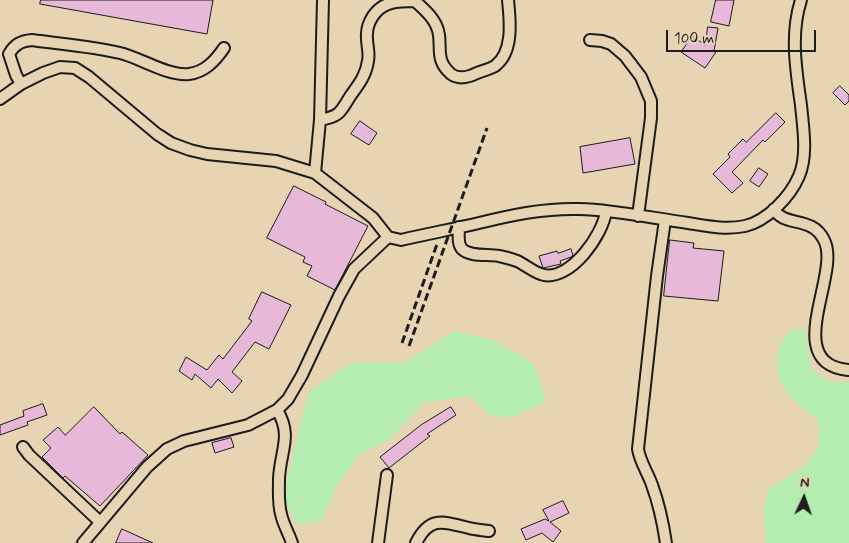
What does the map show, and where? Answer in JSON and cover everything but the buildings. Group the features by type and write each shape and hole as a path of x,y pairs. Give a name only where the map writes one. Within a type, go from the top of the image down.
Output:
{"street":[{"path":"315,173 320,120 323,0"},
{"path":"320,120 340,114 359,85 366,71 369,58 366,34 368,24 383,5 415,1 428,12 439,34 438,50 445,67 453,75 467,78 495,66 503,55 510,35 508,0"},
{"path":"0,100 21,84 43,73 60,67 75,68 89,77 157,134 171,143 207,154 276,161 315,173 373,218 388,237 401,240 532,211 580,209 725,228 747,225 774,209 790,191 799,177 802,166 804,133 795,32 796,17 801,0"},
{"path":"21,84 9,54 13,47 21,41 32,40 120,53 178,74 190,74 204,69 216,60 224,48"},
{"path":"590,40 611,44 625,56 641,77 651,101 651,118 638,216"},
{"path":"774,209 777,214 784,218 815,228 825,240 828,261 817,316 815,337 820,356 826,363 838,369 848,370"},
{"path":"459,227 458,239 460,247 466,252 518,261 543,275 552,276 576,263 584,255 592,245 603,223 606,211"},
{"path":"665,220 638,449 639,458 652,484 660,510 666,543"},
{"path":"83,543 147,467 168,449 184,442 248,425 277,410 288,400 354,269 388,237"},
{"path":"277,410 284,421 285,434 285,446 279,477 281,514 292,543"},
{"path":"23,447 29,456 100,522"},
{"path":"378,543 387,475"},
{"path":"416,543 422,532 430,524 447,521 472,529 490,531"}],"green space":[{"path":"805,329 811,368 828,380 849,382 849,543 766,543 764,511 768,489 802,468 818,449 819,421 793,399 780,381 778,371 777,360 780,347 790,330"},
{"path":"454,331 495,341 532,363 539,377 546,402 512,417 491,417 470,396 425,402 389,440 360,454 336,487 322,520 298,525 283,498 308,392 353,362 405,362"}],"railway":[{"path":"409,346 487,128"},
{"path":"402,343 437,244"}]}
